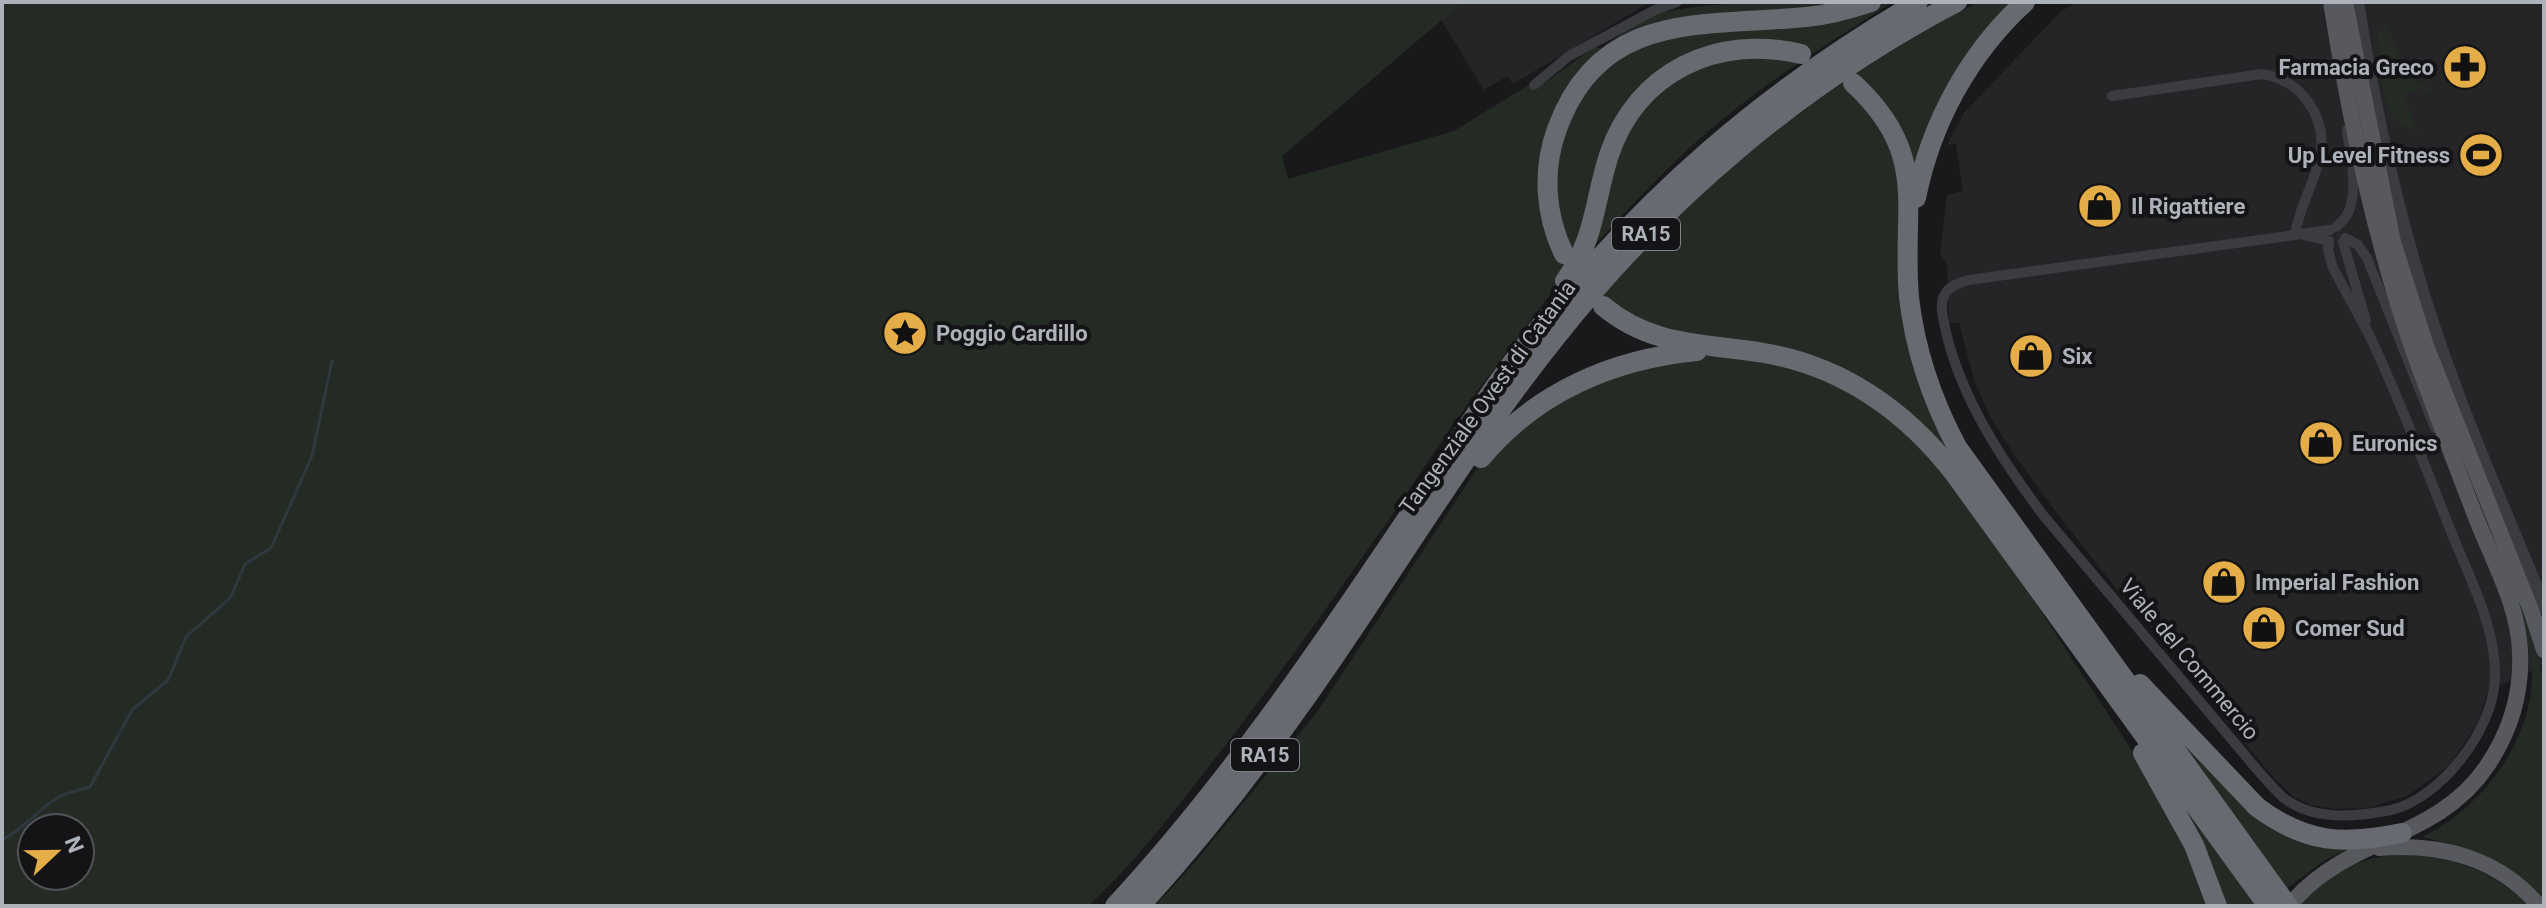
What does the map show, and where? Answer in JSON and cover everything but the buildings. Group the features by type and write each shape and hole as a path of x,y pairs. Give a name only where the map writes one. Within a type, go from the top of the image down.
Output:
{"highway":[{"path":"1564,254 1553,225 1548,193 1548,172 1555,137 1571,99 1588,76 1611,55 1643,37 1678,26 1806,17 1871,2"},
{"name":"Tangenziale Ovest di Catania","path":"1115,906 1155,863 1252,743 1493,390 1533,335 1598,259 1662,191 1724,135 1863,34 1918,2"},
{"name":"Tangenziale Ovest di Catania","path":"1140,906 1265,754 1505,405 1555,337 1627,254 1673,207 1780,115 1874,50 1957,2"},
{"path":"1908,237 1919,183 1947,106 1984,47 2025,2"},
{"path":"1406,521 1454,433 1580,258 1597,212 1613,143 1641,99 1668,75 1709,54 1764,48 1801,54"},
{"path":"1853,83 1884,118 1900,148 1909,181 1908,237 1913,327 1936,404 1957,447 2291,902"},
{"path":"1603,306 1628,325 1651,336 1733,348 1827,370 1885,404 1910,423 1935,448 2268,906"},
{"path":"1410,544 1444,511 1489,448 1511,426 1544,401 1588,377 1642,359 1733,348"},
{"path":"2026,544 2134,678 2257,807 2294,831 2329,840 2368,840 2402,833"},
{"path":"2029,575 2060,631 2121,717 2179,815 2217,906"}],"main road":[{"path":"2291,902 2317,875 2454,803 2478,779 2506,732 2517,699 2520,652 2513,615 2409,336 2378,236 2341,65 2331,2"},
{"path":"2345,2 2375,161 2397,256 2426,346 2544,650"},
{"path":"2365,849 2429,847 2466,856 2503,874 2539,906"}],"street":[{"path":"1534,85 1569,56 1655,10 1677,2"},
{"path":"2358,2 2361,32 2392,183 2414,266 2450,375 2544,607"},
{"path":"2341,65 2352,189 2349,212 2332,233 2328,250 2333,268 2372,342"},
{"path":"2112,96 2262,74 2276,76 2295,86 2307,98 2315,115 2321,154 2313,182 2298,214 2297,234 2344,230 2344,240 2372,342"},
{"name":"Viale del Commercio","path":"2297,234 1969,280 1948,290 1942,306 1949,346 1973,404 1997,449 2043,515 2260,773 2285,799 2308,811 2327,814 2361,816 2396,808 2421,795 2456,768 2483,725 2492,704 2495,679 2485,618 2372,342"},
{"path":"2344,240 2358,245 2367,258 2429,416 2455,464"}],"shaded area":[{"path":"2,2 1463,2 1282,156 1288,179 1454,131 1530,84 1535,90 1593,48 1602,48 1654,15 1724,4 1850,2 1787,12 1674,21 1629,36 1604,52 1566,96 1545,151 1541,180 1542,210 1546,230 1560,262 1569,248 1561,227 1556,188 1557,159 1563,132 1587,86 1605,68 1650,39 1678,30 1828,18 1893,2 1795,65 1725,117 1659,177 1591,249 1623,134 1635,111 1653,91 1678,73 1721,56 1765,52 1795,59 1807,51 1761,43 1718,47 1677,64 1640,92 1625,111 1614,133 1588,225 1568,269 1467,405 1237,730 1154,836 1088,906 2,906"},
{"path":"1463,2 1650,2 1513,84 1507,76 1484,90 1441,20"},
{"path":"1979,2 2017,2 1918,167 1899,157 1898,270 1901,300 1949,453 1873,386 1662,333 1602,297 1679,215 1757,146 1865,68"},
{"path":"2079,2 2544,2 2544,665 2488,691 2478,722 2450,765 2407,796 2368,808 2335,809 2311,805 2294,797 2274,778 2207,698 2209,688 2126,601 2015,456 1991,418 1975,383 1959,323 1949,323 1947,265 1940,253 1947,195 1963,191 1956,144 1947,145 1964,113 2061,11"},
{"path":"2386,25 2407,73 2432,91 2424,94 2420,88 2404,94 2417,131 2397,121 2386,101 2378,64 2377,41 2378,32"},
{"path":"1680,357 1753,359 1819,377 1882,411 1935,461 2016,573 2172,812 2208,906 1155,906 1197,860 1317,712 1478,467 1500,443 1576,387"},
{"path":"2499,549 2526,617 2544,681 2544,900 2518,876 2489,858 2422,837 2464,810 2499,771 2523,725 2530,700 2532,675 2528,643"},
{"path":"2176,730 2254,812 2347,849 2325,860 2286,889 2175,738"},
{"path":"2170,785 2257,906 2222,906"},
{"path":"2414,853 2447,860 2490,876 2529,906 2300,906 2323,882 2351,866 2382,856"}],"waterway":[{"path":"2,840 59,797 90,787 132,710 168,680 186,637 231,597 245,564 271,548 312,456 332,361"}],"place":[{"name":"Farmacia Greco","path":"2465,67"},
{"name":"Up Level Fitness","path":"2481,155"},
{"name":"Il Rigattiere","path":"2100,206"},
{"name":"Poggio Cardillo","path":"905,333"},
{"name":"Six","path":"2031,356"},
{"name":"Euronics","path":"2321,443"},
{"name":"Imperial Fashion","path":"2224,582"},
{"name":"Comer Sud","path":"2264,628"}]}
